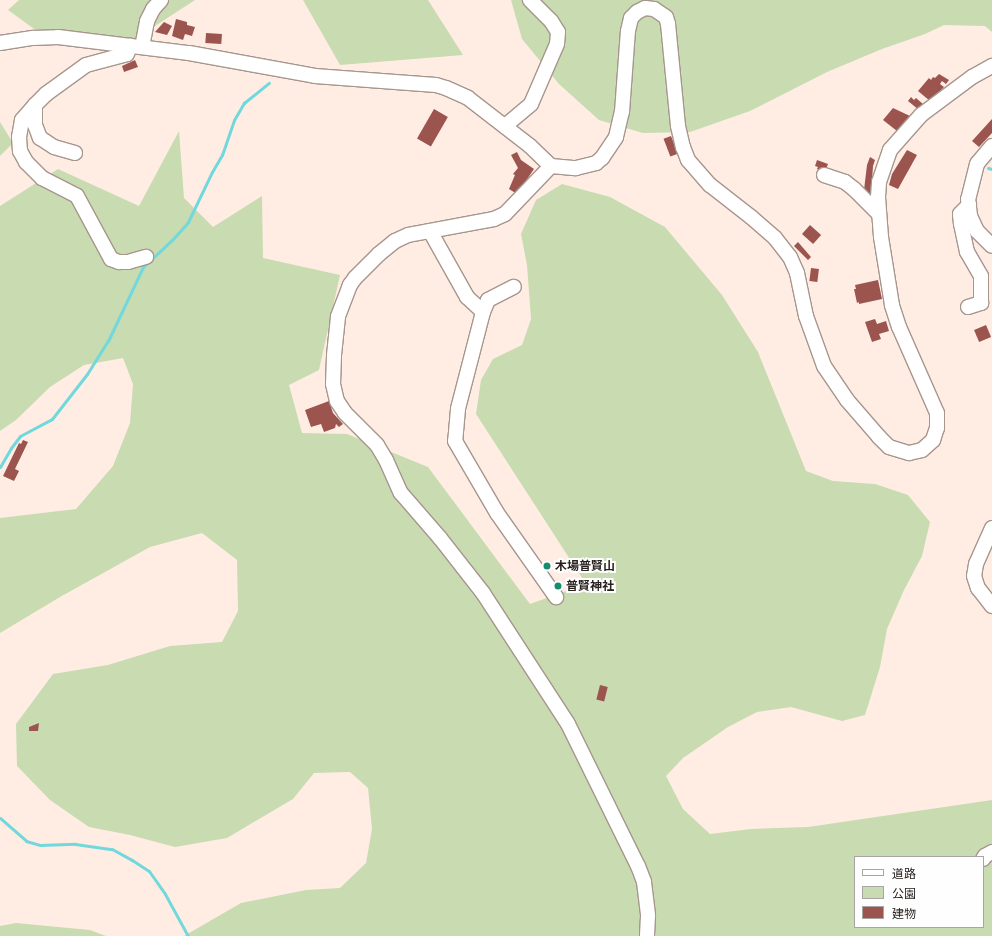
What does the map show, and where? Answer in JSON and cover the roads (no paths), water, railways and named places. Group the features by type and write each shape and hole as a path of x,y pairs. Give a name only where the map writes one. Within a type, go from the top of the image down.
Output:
{"street":[{"path":"146,256 128,262 119,262 111,259 77,196 42,178 26,162 20,151 19,137 22,120 46,94 86,65 127,54 136,47 153,9 161,0"},
{"path":"505,126 531,104 557,44 558,32 552,21 530,0"},
{"path":"0,43 32,38 58,37 189,53 315,76 436,85 468,98 505,126 552,166 576,168 586,166 602,158 609,150 616,137 622,112 628,31 632,18 637,12 645,8 654,9 666,17 668,24 678,126 682,147 688,160 710,185 775,238 790,257 797,273 806,316 824,366 847,400 889,447 904,452 915,453 928,446 933,440 937,428 936,413 899,327 892,305 881,237 879,182 890,150 921,115 972,77 992,66"},
{"path":"35,105 35,125 40,138 54,147 75,153"},
{"path":"992,146 977,164 969,193 970,216 978,231 992,246"},
{"path":"552,166 506,214 494,219 408,235 395,241 379,254 350,285 338,317 333,384 337,401 345,413 377,445 386,460 401,494 440,538 483,593 568,724 638,866 644,882 648,916 647,936"},
{"path":"824,175 845,182 854,188 879,214"},
{"path":"968,307 981,303 982,282 981,276 967,252 961,224 960,214 969,205"},
{"path":"430,230 467,297 483,312"},
{"path":"514,286 488,300 483,312 458,409 455,441 497,513 556,597"},
{"path":"992,528 976,564 974,576 978,588 992,606"},
{"path":"984,858 992,852"}],"waterway":[{"path":"0,467 20,436 52,419 87,374 108,341 143,267 172,240 188,222 212,172 222,155 234,120 244,103 269,83"},
{"path":"988,168 992,169"},
{"path":"0,818 26,841 40,845 75,844 112,849 132,860 149,871 165,894 188,936"}],"place":[{"name":"木場普賢山","path":"547,566"},
{"name":"普賢神社","path":"558,586"}]}
